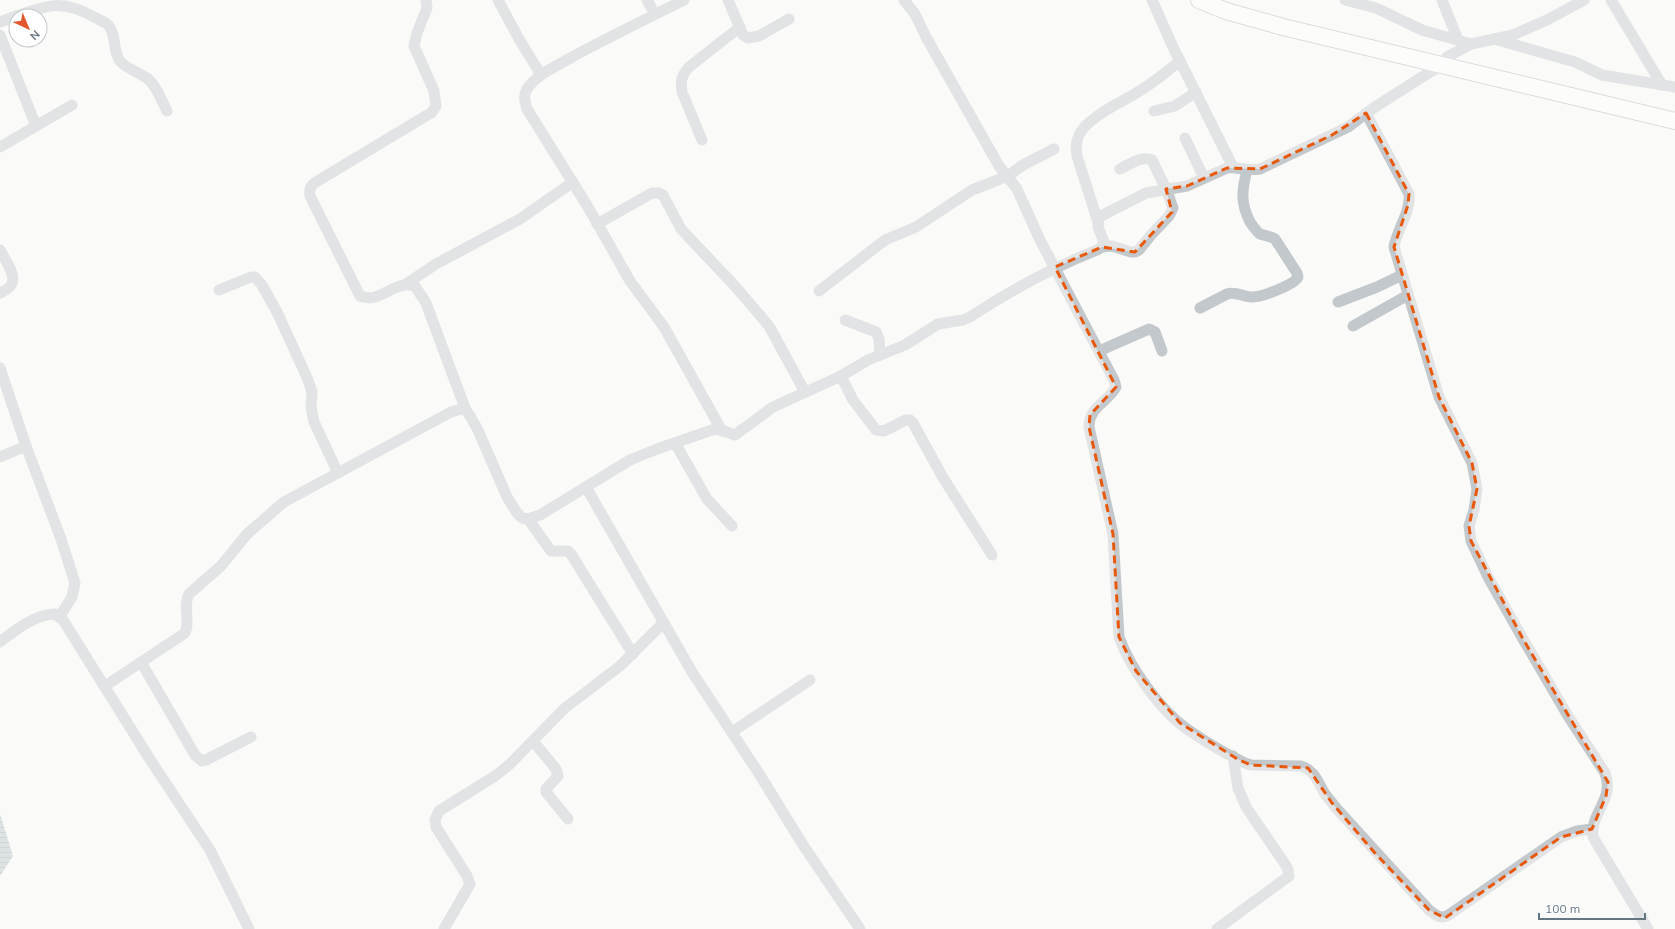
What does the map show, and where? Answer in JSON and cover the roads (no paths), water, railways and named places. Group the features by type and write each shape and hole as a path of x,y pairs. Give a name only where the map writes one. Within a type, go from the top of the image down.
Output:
{"highway":[{"path":"1199,0 1226,10 1283,27 1675,111"},
{"path":"1223,0 1285,19 1675,121"}],"street":[{"path":"426,0 426,8 414,46 434,91 436,106 431,113 316,182 309,190 360,296 367,299 376,297 406,284 436,264 525,216 573,182"},
{"path":"498,0 518,39 541,75"},
{"path":"647,0 655,14"},
{"path":"684,0 597,43 541,75 531,84 524,94 527,109 573,182 630,281 664,327 722,431"},
{"path":"728,0 745,38 753,38 789,18"},
{"path":"904,0 917,18 926,37 999,166 1017,189 1040,240 1111,374 1116,387 1113,392 1090,415 1089,427 1113,534 1119,637 1136,671 1171,715 1189,731 1251,765 1301,766 1312,771 1325,794 1346,820 1428,910 1439,918 1444,918 1561,837 1578,831 1592,829"},
{"path":"1152,0 1180,62 1233,167"},
{"path":"1345,0 1376,8 1422,30 1471,44"},
{"path":"1442,0 1458,40"},
{"path":"1098,222 1104,215 1146,193 1187,186 1227,168 1233,167 1247,170 1260,169 1348,127 1366,113 1471,44 1513,35 1549,19 1584,0"},
{"path":"1611,0 1662,85"},
{"path":"41,8 57,3 85,5 98,20 109,25 113,33 115,52 118,59 150,80 167,111"},
{"path":"702,140 682,92 680,85 682,75 689,67 740,27"},
{"path":"0,35 36,126"},
{"path":"1494,39 1575,62 1602,75 1675,87"},
{"path":"1102,247 1104,238 1098,227 1098,222 1077,156 1075,147 1077,138 1082,129 1100,114 1139,91 1180,62"},
{"path":"1154,111 1175,106 1196,92"},
{"path":"0,147 72,105"},
{"path":"1366,113 1409,194 1408,205 1395,239 1394,247 1439,397 1472,464 1477,489 1474,510 1469,526 1471,541 1488,577 1523,639 1568,716 1605,774 1608,782 1608,788 1592,829 1593,837 1648,929"},
{"path":"1185,138 1204,178"},
{"path":"818,291 885,240 916,227 972,190 1008,176 1023,165 1054,149"},
{"path":"406,284 415,286 426,303 464,408 472,417 480,433 500,483 512,506 522,518 528,519 540,515 630,460 649,451 712,430 735,435 766,411 842,376 868,360 905,345 938,324 963,320 970,317 1011,291 1055,267 1102,247 1117,247 1131,252 1139,250 1172,212 1173,208 1154,163 1148,158 1142,158 1120,169"},
{"path":"1200,308 1231,292 1251,297 1258,296 1291,284 1296,281 1298,277 1297,273 1275,239 1270,236 1260,234 1246,214 1242,197 1247,170"},
{"path":"597,224 652,193 659,192 663,195 681,229 734,285 769,326 805,392"},
{"path":"0,250 13,277 10,287 0,293"},
{"path":"1338,302 1402,275"},
{"path":"219,290 251,276 255,277 262,285 282,322 310,387 314,422 338,473"},
{"path":"1353,326 1408,295"},
{"path":"845,320 876,332 879,339 880,355"},
{"path":"1099,351 1149,329 1155,332 1162,350"},
{"path":"0,368 26,446 61,539 75,583 72,597 60,616"},
{"path":"842,376 853,400 876,430 884,431 906,420 910,420 913,423 942,476 992,555"},
{"path":"105,686 185,633 188,628 186,600 189,594 221,566 247,534 284,502 451,412 464,408"},
{"path":"674,443 707,499 732,526"},
{"path":"0,457 26,446"},
{"path":"586,487 692,672 732,732 803,845 860,929"},
{"path":"528,519 551,551 568,551 571,554 633,654"},
{"path":"0,642 17,630 43,616 55,614 60,616 151,761 210,850 249,929"},
{"path":"444,929 470,884 467,876 439,834 435,820 437,815 443,808 495,776 516,759 565,708 612,673 663,623"},
{"path":"141,662 196,755 202,761 251,737"},
{"path":"732,732 810,680"},
{"path":"533,741 556,769 558,776 548,786 546,792 568,819"},
{"path":"1217,929 1288,876 1288,870 1285,864 1246,807 1238,788 1233,756"}]}
